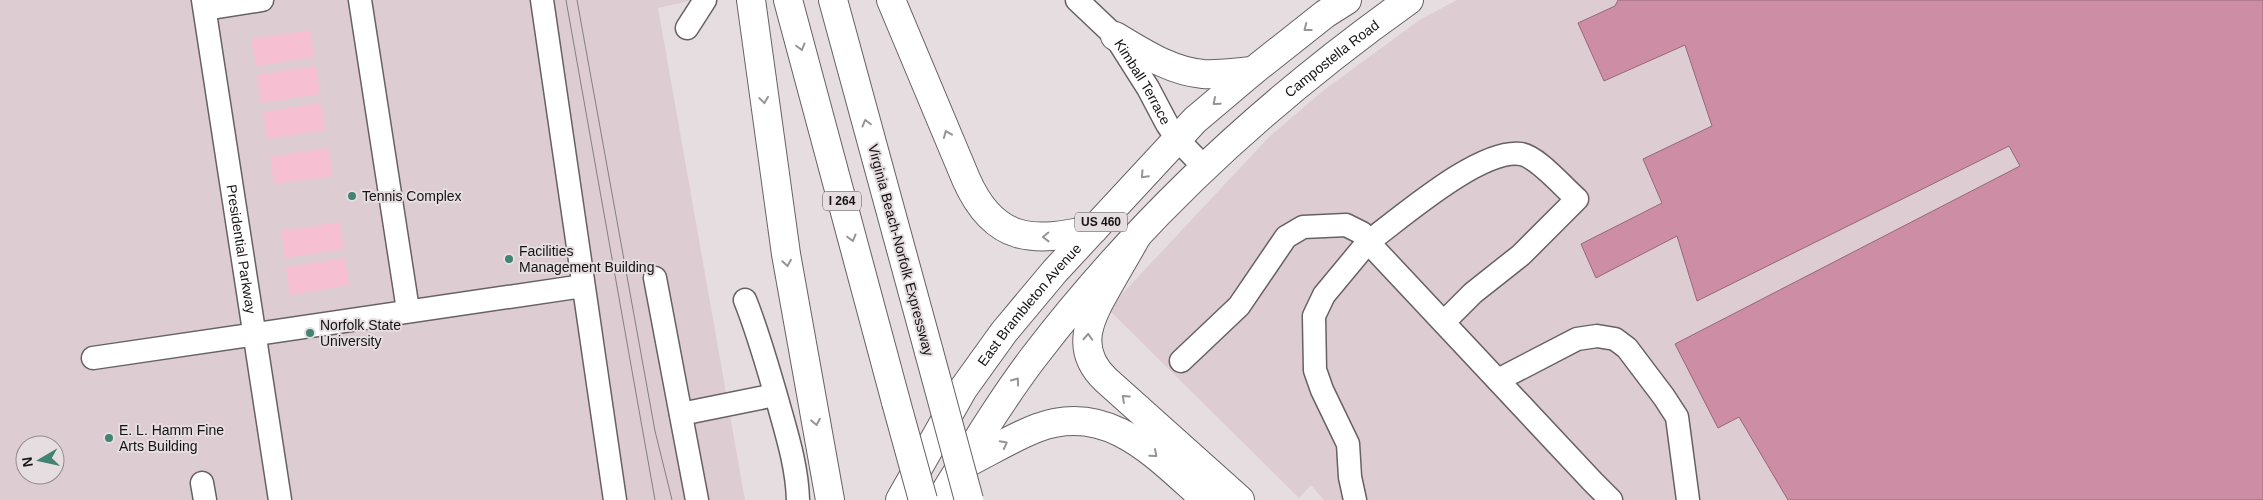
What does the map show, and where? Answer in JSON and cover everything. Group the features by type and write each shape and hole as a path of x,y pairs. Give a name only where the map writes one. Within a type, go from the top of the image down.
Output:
{"main road":[{"path":"751,0 786,254 830,500"},
{"name":"I 264","path":"788,0 923,500"},
{"name":"Virginia Beach-Norfolk Expressway","path":"833,0 969,500"},
{"path":"892,0 976,201 984,210 1012,231 1033,237 1055,237 1094,229"},
{"name":"US 460","path":"1253,71 1325,14 1347,0"},
{"name":"Campostella Road","path":"1204,167 1278,101 1347,44 1409,0"},
{"path":"1115,36 1161,62 1203,74 1253,71"},
{"name":"East Brambleton Avenue","path":"900,500 963,389 1026,305 1195,120 1253,71"},
{"name":"US 460","path":"940,500 984,428 1033,358 1083,296 1137,236 1204,167"},
{"path":"1137,236 1093,313 1087,341 1090,360 1106,380 1240,500"},
{"path":"961,466 1037,428 1060,422 1084,422 1119,431 1139,442 1206,500"}],"street":[{"path":"204,4 262,0"},
{"path":"360,0 408,310"},
{"path":"542,0 615,500"},
{"path":"687,28 705,0"},
{"name":"Kimball Terrace","path":"1077,0 1115,36 1177,139 1204,167"},
{"name":"Presidential Parkway","path":"204,4 280,500"},
{"path":"1355,500 1350,477 1348,444 1322,390 1316,370 1314,316 1324,295 1368,242 1470,168 1506,154 1522,154 1536,161 1577,199 1521,255 1474,293 1444,322"},
{"path":"1180,361 1239,306 1286,237 1303,227 1346,225 1362,233 1368,242 1611,500"},
{"path":"655,278 697,500"},
{"path":"93,358 408,310 583,286"},
{"path":"745,300 776,395 795,469 798,500"},
{"path":"1498,380 1577,338 1596,336 1615,339 1627,348 1664,397 1676,417 1688,500"},
{"path":"680,414 776,395"}],"shaded area":[{"name":"Norfolk State University","path":"0,0 693,0 658,8 745,500 0,500"},
{"path":"1457,0 1954,0 2010,146 2020,167 2124,500 1324,500 1311,485 1299,498 1108,309 1269,137 1324,90 1421,19"},
{"path":"1618,0 2263,0 2263,500 1788,500 1739,417 1718,428 1675,344 2020,166 2009,146 1697,301 1677,236 1596,278 1581,244 1662,203 1643,159 1712,126 1685,45 1604,81 1578,23 1615,6"},
{"path":"310,30 314,57 256,66 251,39"},
{"path":"316,66 320,94 261,103 257,75"},
{"path":"321,103 326,130 267,139 263,112"},
{"path":"328,148 333,176 274,184 270,157"},
{"path":"340,222 344,249 285,258 281,231"},
{"path":"345,258 349,285 290,295 286,267"}],"tram line":[{"path":"566,0 655,500"},
{"path":"577,0 655,431 672,500"}],"place":[{"name":"Tennis Complex","path":"352,196"},
{"name":"Facilities Management Building","path":"509,259"},
{"name":"Norfolk State University","path":"310,333"},
{"name":"E. L. Hamm Fine Arts Building","path":"109,438"}]}
